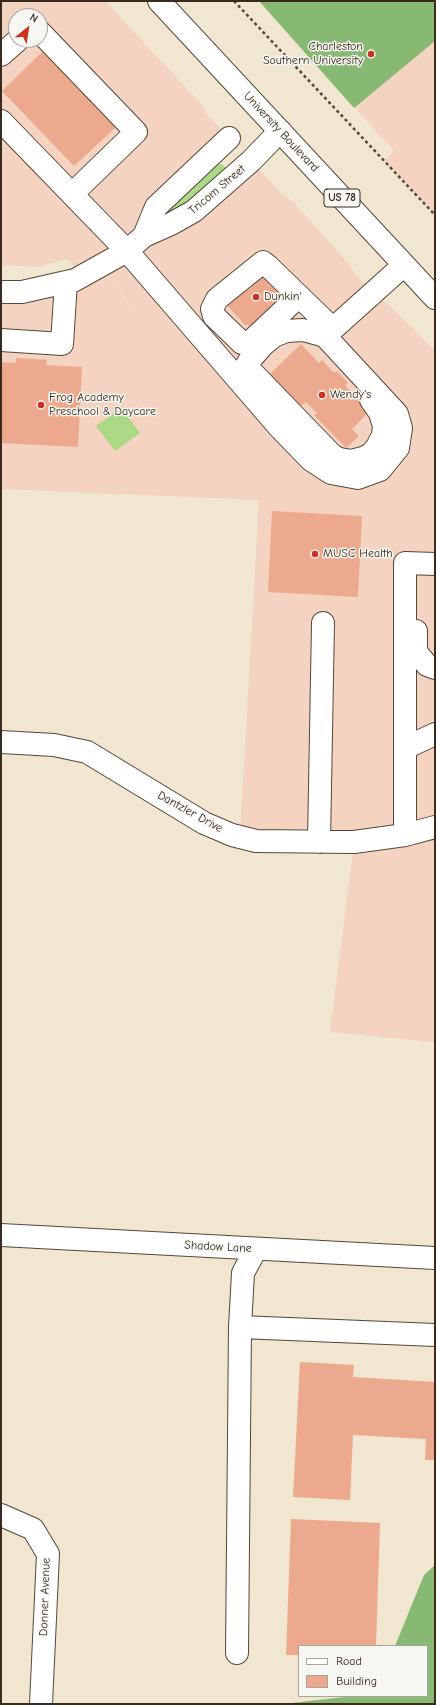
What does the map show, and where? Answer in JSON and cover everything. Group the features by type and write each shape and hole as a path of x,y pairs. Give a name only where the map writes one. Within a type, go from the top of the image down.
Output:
{"street":[{"name":"University Boulevard","path":"159,1 435,298"},
{"path":"48,40 136,132 72,194"},
{"path":"1,55 9,48"},
{"path":"1,121 127,251 190,323 333,456 351,461 371,454 383,435 384,426 380,413 322,332 299,296 263,262 190,323"},
{"name":"Tricom Street","path":"1,292 22,292 75,280 127,251 144,236 171,224 194,211 251,161 280,131"},
{"name":"Tricom Street","path":"144,236 156,207 229,138"},
{"path":"322,332 404,265"},
{"path":"1,340 62,344 66,282"},
{"path":"217,299 212,308 214,316 242,343 248,344 299,296"},
{"path":"303,330 322,332 396,414 401,428 398,448 380,470 358,478 331,473 311,460 279,427 242,373 263,345 274,336 286,331 303,330"},
{"path":"406,835 404,563 426,564 416,652 427,665 435,668"},
{"path":"319,842 323,623"},
{"path":"405,748 435,734"},
{"name":"Dantzler Drive","path":"1,742 54,745 87,752 204,823 232,835 256,841 354,842 406,835 435,827"},
{"name":"Shadow Lane","path":"1,1235 435,1258"},
{"path":"236,1653 240,1327 243,1273 256,1249"},
{"path":"240,1327 435,1335"},
{"name":"Donner Avenue","path":"1,1515 33,1529 48,1554 41,1704"}],"path":[{"path":"234,1 435,215"}],"shaded area":[{"path":"1,1 105,1 204,107 206,113 229,138 144,236 251,161 282,194 292,201 350,265 355,274 413,328 435,351 435,1042 330,1032 354,842 240,837 259,500 1,489 1,292 83,275 67,259 39,267 1,265","holes":["138,240 101,266 159,345 100,266"]},
{"name":"Charleston Southern University","path":"259,1 435,1 435,215 384,161 394,151"}],"green space":[{"name":"Charleston Southern University","path":"259,1 435,1 435,41 354,108"},
{"path":"217,164 222,164 226,168 224,171 173,217 165,216 164,211"},
{"path":"121,408 140,433 115,451 96,426"},
{"path":"435,1565 435,1704 282,1704 345,1697 428,1697 428,1645 395,1645 424,1575"}],"building":[{"path":"43,51 116,127 74,166 2,91"},
{"name":"Dunkin'","path":"263,266 289,293 251,328 247,324 246,326 224,302"},
{"name":"Wendy's","path":"301,344 319,363 322,360 334,373 337,371 348,383 345,385 356,397 359,394 365,400 370,411 352,429 359,436 346,448 314,415 317,413 306,402 300,407 269,375"},
{"name":"Frog Academy Preschool & Daycare","path":"16,358 47,360 46,365 82,367 78,447 1,443 1,362 16,363"},
{"name":"MUSC Health","path":"272,511 362,516 358,597 268,592"},
{"path":"300,1362 354,1365 353,1377 435,1382 435,1460 425,1460 426,1439 353,1435 350,1500 293,1497"},
{"path":"291,1519 380,1523 376,1645 298,1645 298,1655 286,1655"}],"place":[{"name":"Charleston Southern University","path":"371,54"},
{"name":"Dunkin'","path":"256,297"},
{"name":"Wendy's","path":"322,395"},
{"name":"Frog Academy Preschool & Daycare","path":"41,405"},
{"name":"MUSC Health","path":"315,554"}]}
